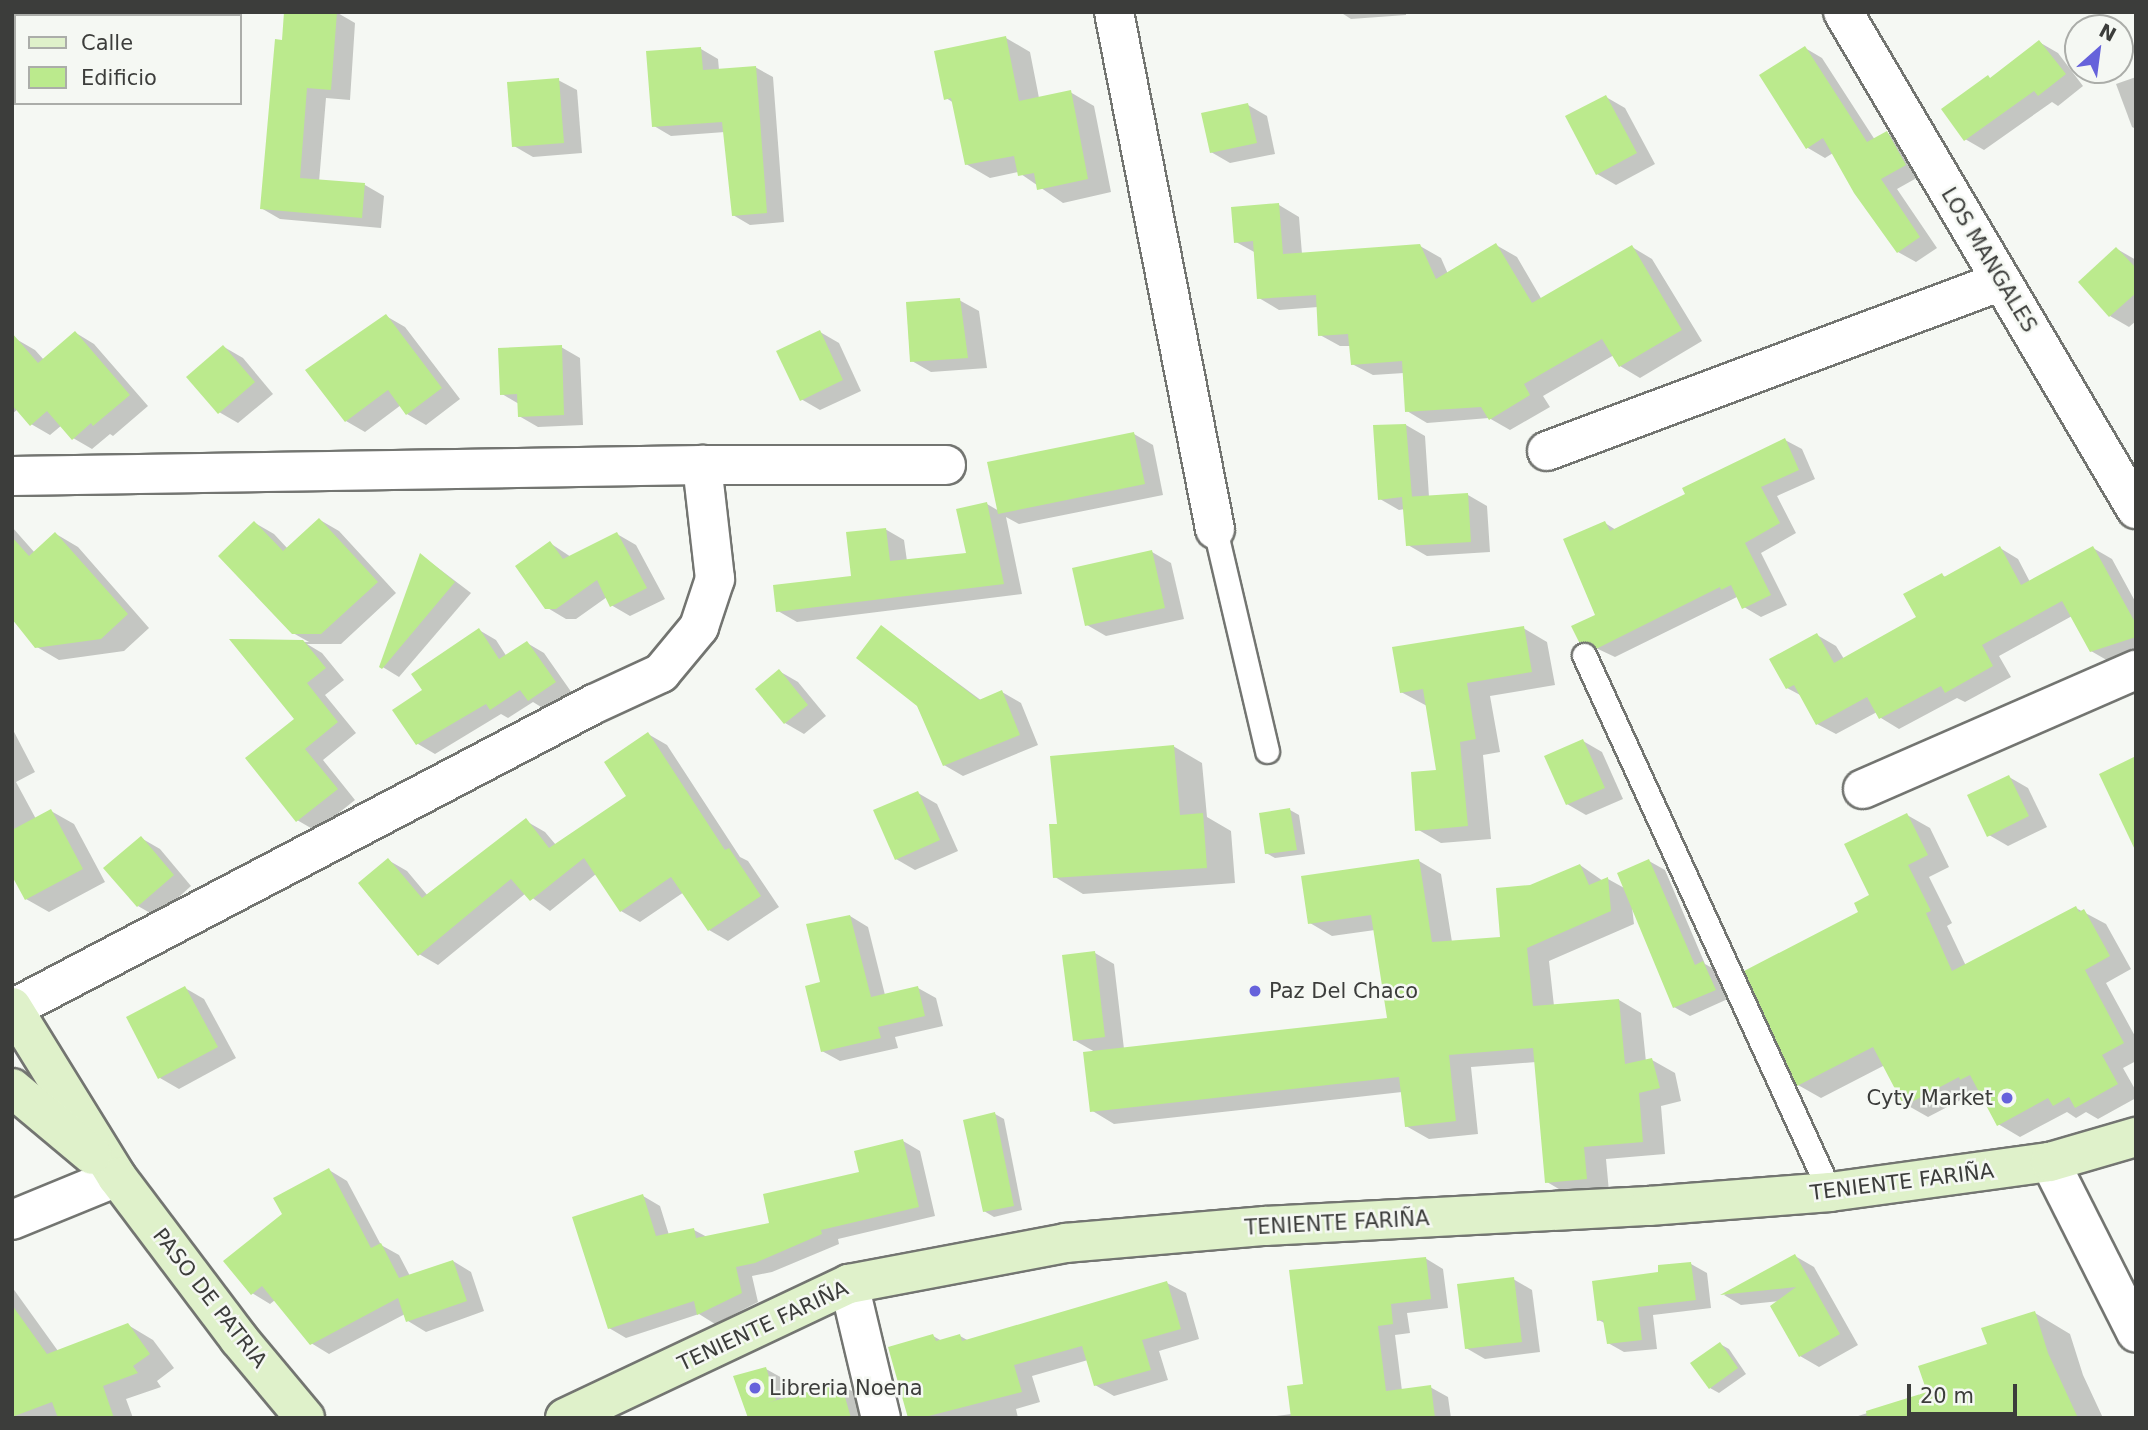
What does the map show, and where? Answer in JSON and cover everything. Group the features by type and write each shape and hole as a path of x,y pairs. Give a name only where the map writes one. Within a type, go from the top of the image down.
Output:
{"street":[{"path":"1114,12 1215,529"},
{"name":"LOS MANGALES","path":"1843,12 2136,509"},
{"path":"1547,451 2001,281"},
{"path":"12,475 702,465 946,465"},
{"path":"13,1008 594,704 661,673 699,627 715,579 702,465"},
{"path":"1863,789 2136,670"},
{"name":"PASO DE PATRIA","path":"13,1008 117,1177 239,1339 305,1418"},
{"name":"PASO DE PATRIA","path":"12,1088 117,1177"},
{"name":"TENIENTE FARIÑA","path":"565,1418 849,1284 1065,1243 1265,1226 1649,1206 1830,1192 2050,1162 2136,1137"},
{"path":"2050,1162 2136,1332"},
{"path":"12,1220 117,1177"},
{"path":"849,1284 881,1418"}],"lane":[{"path":"1215,529 1267,751"},
{"path":"1584,655 1830,1192"}],"building":[{"path":"284,12 337,12 331,90 307,88 300,178 365,183 362,218 260,209 275,39 282,40"},
{"path":"1006,36 1019,101 1071,90 1088,179 1037,190 1034,173 1018,176 1014,156 965,165 951,98 944,100 934,51"},
{"path":"2039,40 2064,71 2064,76 2038,96 2034,91 1964,141 1941,109 1988,75 1990,78"},
{"path":"1805,46 1867,142 1887,131 1906,165 1881,179 1920,237 1897,253 1854,193 1823,138 1806,149 1759,75"},
{"path":"701,47 703,70 756,66 767,213 732,216 722,122 652,127 646,51"},
{"path":"559,78 564,143 512,147 507,82"},
{"path":"1606,95 1637,153 1596,175 1565,116"},
{"path":"1248,103 1257,143 1210,153 1201,113"},
{"path":"1279,203 1283,254 1420,244 1436,279 1496,243 1532,303 1632,245 1682,330 1619,367 1602,339 1524,384 1530,395 1489,420 1481,407 1405,412 1402,361 1351,365 1348,334 1318,336 1316,295 1257,299 1253,241 1234,243 1231,207"},
{"path":"2116,247 2136,268 2136,293 2109,317 2078,282"},
{"path":"960,298 968,358 910,362 906,302"},
{"path":"386,314 442,388 406,415 388,390 345,422 305,370"},
{"path":"820,330 843,380 800,401 776,351"},
{"path":"75,331 130,395 72,440 47,411 30,426 12,405 12,333 38,363"},
{"path":"223,345 255,382 218,414 186,377"},
{"path":"562,345 564,415 518,417 517,394 500,395 498,348"},
{"path":"1406,424 1412,497 1468,493 1471,542 1406,546 1402,497 1378,500 1373,425"},
{"path":"1134,432 1145,484 998,514 987,462"},
{"path":"1785,438 1799,470 1761,487 1780,523 1745,543 1771,595 1742,609 1731,585 1721,590 1720,587 1596,649 1592,643 1579,642 1571,626 1595,615 1563,539 1605,521 1610,531 1685,494 1682,488"},
{"path":"987,502 1004,584 776,612 773,585 851,576 846,532 886,528 890,561 966,553 956,509"},
{"path":"319,518 378,582 321,634 292,634 218,556 254,521 283,551"},
{"path":"55,532 128,614 101,639 35,648 12,619 12,537 29,556"},
{"path":"617,532 647,588 610,607 597,580 556,609 545,609 515,566 550,541 563,559"},
{"path":"2000,546 2021,585 2093,546 2136,624 2136,637 2090,652 2062,601 1982,645 1993,666 1945,693 1941,686 1879,719 1867,697 1816,725 1794,685 1786,689 1769,659 1817,633 1834,663 1916,617 1903,594 1942,573 1944,577"},
{"path":"1152,550 1165,608 1085,626 1072,568"},
{"path":"420,553 455,582 382,669 379,667"},
{"path":"881,625 979,700 1002,690 1020,735 943,766 917,706 856,658"},
{"path":"1524,626 1532,672 1467,683 1476,739 1460,742 1468,826 1415,831 1411,772 1436,770 1423,689 1400,693 1392,647"},
{"path":"479,628 499,659 527,641 556,682 528,701 520,690 490,710 486,704 416,745 392,710 422,690 411,674"},
{"path":"229,639 303,640 326,668 307,683 338,722 305,749 338,789 296,822 245,758 294,719"},
{"path":"779,669 808,705 784,724 755,689"},
{"path":"648,732 725,850 729,848 761,896 708,931 671,877 620,912 584,858 530,901 511,879 418,956 358,883 388,858 422,898 526,818 549,848 626,796 604,762"},
{"path":"1583,739 1605,788 1566,805 1544,756"},
{"path":"1174,745 1180,815 1203,813 1207,868 1053,878 1049,824 1057,824 1050,756"},
{"path":"2136,756 2136,852 2099,774"},
{"path":"2009,775 2029,816 1987,837 1967,795"},
{"path":"918,791 940,840 895,860 873,810"},
{"path":"1290,808 1297,850 1265,854 1259,813"},
{"path":"51,809 83,869 25,900 12,876 12,830"},
{"path":"1907,813 1928,855 1908,865 1931,911 1926,913 1952,971 2076,906 2079,912 2084,909 2110,956 2085,970 2124,1043 2102,1055 2118,1084 2075,1108 2069,1097 2053,1106 2048,1098 1997,1126 1970,1075 1960,1080 1959,1077 1904,1106 1873,1047 1797,1086 1744,971 1858,912 1854,903 1869,895 1844,844"},
{"path":"141,836 174,875 137,907 103,868"},
{"path":"1419,859 1432,942 1500,937 1496,888 1530,885 1580,864 1589,885 1608,877 1611,911 1527,948 1533,1006 1619,999 1625,1064 1652,1058 1660,1088 1639,1093 1643,1142 1584,1147 1587,1179 1545,1183 1533,1048 1449,1055 1456,1121 1405,1127 1399,1077 1090,1112 1083,1052 1387,1018 1371,915 1308,924 1301,876"},
{"path":"1649,859 1695,965 1703,961 1716,990 1673,1008 1617,873"},
{"path":"850,915 871,997 918,986 925,1016 878,1027 881,1038 821,1052 805,986 820,982 806,924"},
{"path":"1095,951 1105,1037 1073,1041 1062,955"},
{"path":"185,986 218,1047 158,1079 126,1017"},
{"path":"995,1112 1014,1206 983,1212 963,1120"},
{"path":"903,1139 919,1207 821,1230 822,1234 755,1263 736,1267 742,1293 697,1315 694,1301 608,1329 572,1217 643,1194 656,1236 694,1228 696,1238 769,1223 763,1194 859,1172 854,1151"},
{"path":"329,1168 371,1248 381,1243 399,1278 453,1260 467,1301 406,1322 398,1298 310,1345 262,1286 251,1295 223,1261 282,1214 273,1198"},
{"path":"1795,1254 1840,1334 1799,1357 1770,1306 1796,1287 1720,1295"},
{"path":"1426,1257 1431,1299 1391,1304 1393,1324 1378,1326 1386,1391 1431,1385 1435,1418 1291,1418 1287,1386 1303,1384 1289,1270"},
{"path":"1691,1262 1696,1300 1638,1307 1642,1340 1607,1344 1603,1320 1597,1321 1592,1281 1658,1272 1658,1265"},
{"path":"1514,1277 1522,1342 1465,1349 1457,1284"},
{"path":"1167,1281 1181,1329 1142,1340 1151,1370 1094,1386 1082,1346 1014,1365 1022,1392 921,1418 908,1418 888,1347 933,1334 936,1341 960,1334 962,1341"},
{"path":"12,1305 47,1354 128,1323 150,1354 133,1366 138,1373 103,1386 114,1418 58,1418 52,1402 12,1417"},
{"path":"2035,1311 2048,1353 2078,1418 1867,1418 1866,1411 1927,1392 1918,1366 1987,1344 1981,1328"},
{"path":"1720,1342 1738,1368 1709,1389 1690,1363"},
{"path":"766,1367 776,1400 766,1403 841,1383 851,1418 748,1418 733,1376"}],"place":[{"name":"Paz Del Chaco","path":"1255,991"},
{"name":"Cyty Market","path":"2007,1098"},
{"name":"Libreria Noena","path":"755,1388"}]}
